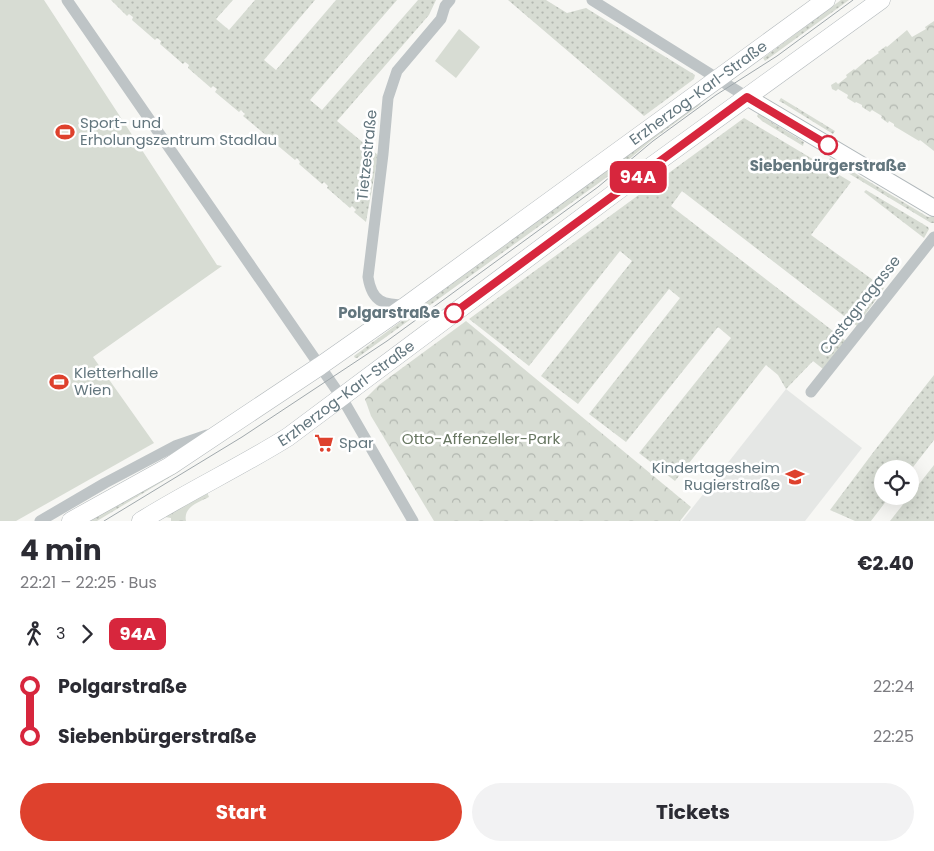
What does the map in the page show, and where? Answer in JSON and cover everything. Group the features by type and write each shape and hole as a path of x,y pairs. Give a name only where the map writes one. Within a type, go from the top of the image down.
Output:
{"main road":[{"name":"Erzherzog-Karl-Straße","path":"71,521 170,466 320,366 407,305 826,0"},
{"name":"Erzherzog-Karl-Straße","path":"141,521 170,502 253,459 288,437 747,97 882,0"}],"street":[{"path":"67,0 342,398 413,521"},
{"name":"Tietzestraße","path":"407,305 391,305 382,302 370,291 368,277 384,151 388,98 397,71 441,19 445,6 450,0"},
{"path":"600,2 747,97 934,208"},
{"name":"Castagnagasse","path":"810,392 934,237"},
{"name":"Erzherzog-Karl-Straße","path":"40,521 175,446 228,429"}],"shaded area":[{"path":"786,389 862,448 805,521 682,521"}],"green space":[{"name":"Sport- und Erholungszentrum Stadlau","path":"0,0 44,0 217,265 222,266 93,357 154,443 16,521 0,521"},
{"path":"111,0 233,0 216,19 229,30 255,0 315,0 264,60 276,70 336,0 397,0 310,100 322,110 418,0 436,0 429,15 337,121 378,155 366,222 354,212 356,210 352,206 350,208 327,188 328,186 324,182 322,184 299,164 300,162 297,158 295,160 271,140 272,138 268,134 267,136 243,116 245,114 241,110 239,112 215,92 217,89 213,86 211,88 188,68 189,65 185,62 183,64 160,44 161,41 157,38 155,40 132,20 133,17 129,14 127,16"},
{"path":"508,0 546,0 567,13 586,8 695,75 694,79 644,116"},
{"path":"841,0 849,0 765,61 763,58"},
{"path":"934,21 934,151 920,140 894,126 894,124 889,121 888,123 881,118 882,116 872,110 870,112 862,107 862,105 847,98 848,95 838,89 836,91 832,89 831,85 836,82 838,84 847,77 846,75 879,53 907,30 912,37 926,29 925,27"},
{"path":"459,29 480,47 456,78 435,61"},
{"path":"781,98 835,131 833,134 779,101"},
{"path":"699,101 701,104 652,140 614,172 355,358 354,356"},
{"path":"760,110 765,118 804,142 803,146 762,121 757,116"},
{"path":"744,118 851,182 811,235 884,288 857,326 682,191 671,206 846,341 823,369 813,361 786,389 778,375 766,365 675,481 639,453 731,338 718,327 626,442 589,414 680,298 669,289 578,404 541,376 632,261 620,251 529,366 469,319"},
{"path":"830,158 928,217 934,216 934,223 931,223 828,161"},
{"path":"866,190 928,227 929,229 924,238 864,192"},
{"name":"Otto-Affenzeller-Park","path":"466,321 691,507 680,521 434,521 371,416 365,399 379,385"},
{"path":"934,375 934,440 919,460 874,460 874,505 883,505 871,521 855,521 830,510"},
{"path":"934,465 934,521 890,521 903,505 919,505 919,484"},
{"path":"182,466 180,471 97,521 84,521"},
{"path":"207,492 209,497 189,509 186,521 171,521 171,518 165,517 165,515"}],"tram line":[{"path":"104,521 242,437 387,341 598,187 653,141 716,95 777,56 853,0"}],"bus line":[{"name":"94A","path":"454,313 747,97 828,145"}],"place":[{"name":"Sport- und Erholungszentrum Stadlau","path":"65,132"},
{"name":"Siebenbürgerstraße","path":"828,145"},
{"name":"Polgarstraße","path":"454,313"},
{"name":"Kletterhalle Wien","path":"59,382"},
{"name":"Spar","path":"324,443"},
{"name":"Kindertagesheim Rugierstraße","path":"795,477"}]}
